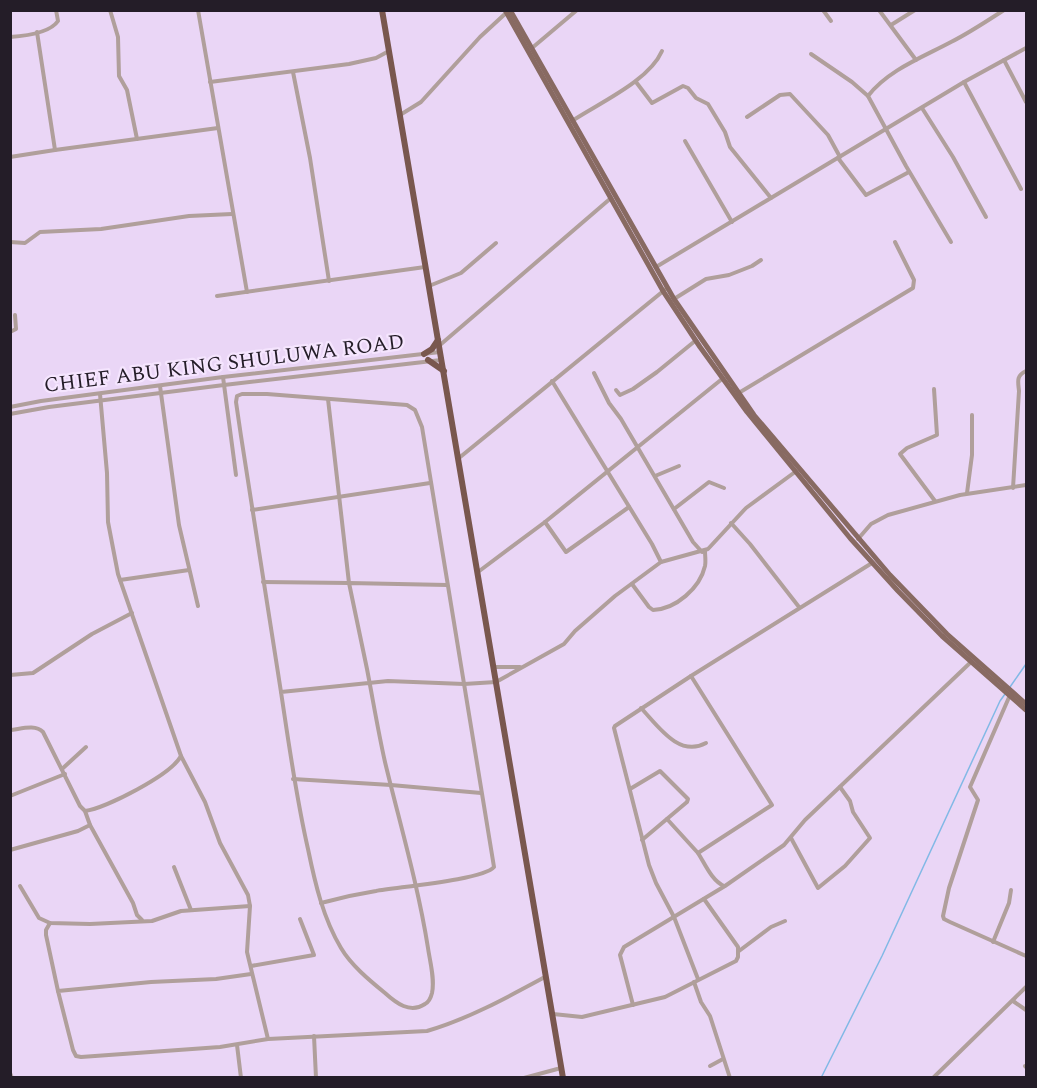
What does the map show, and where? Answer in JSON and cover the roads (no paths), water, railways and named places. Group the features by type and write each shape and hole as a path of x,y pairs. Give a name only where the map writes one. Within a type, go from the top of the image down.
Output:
{"highway":[{"path":"382,10 563,1077"},
{"path":"440,346 432,349 426,357 444,372"}],"main road":[{"path":"507,11 532,48 610,193 656,267 665,290 674,299 737,394 795,472 872,563 916,610 1026,710"},
{"path":"507,11 665,290 722,379 858,539 947,634 1026,704"}],"street":[{"path":"10,37 37,32 56,24 58,18 56,10"},
{"path":"110,10 118,38 119,76 127,90 137,139"},
{"path":"198,10 247,292"},
{"path":"532,48 577,10"},
{"path":"823,10 831,21"},
{"path":"879,10 916,60"},
{"path":"891,25 915,10"},
{"path":"868,96 916,60 952,42 1004,10"},
{"path":"400,115 421,102 507,11"},
{"path":"37,32 56,150"},
{"path":"656,267 964,82 1026,48"},
{"path":"210,82 293,72 376,58 389,51"},
{"path":"572,121 636,82 658,60 662,51"},
{"path":"811,54 868,96 909,172 951,242"},
{"path":"376,58 391,62"},
{"path":"1004,60 1026,102"},
{"path":"293,72 310,158 328,281"},
{"path":"636,82 652,103 683,86 688,88 696,98 708,104 719,121 730,147 771,198"},
{"path":"964,82 1021,189"},
{"path":"747,117 780,95 790,94 828,135 839,158 866,195 909,172"},
{"path":"922,108 953,157 986,217"},
{"path":"10,157 218,128"},
{"path":"685,141 732,222"},
{"path":"440,346 610,193"},
{"path":"10,242 25,243 40,232 101,229 189,216 232,214"},
{"path":"737,394 913,288 914,280 895,242"},
{"path":"429,286 461,273 496,243"},
{"path":"674,299 706,279 729,275 753,266 761,260"},
{"path":"217,296 426,267"},
{"path":"459,458 665,290"},
{"path":"10,333 16,328 15,315"},
{"path":"616,390 620,395 628,393 696,341"},
{"name":"CHIEF ABU KING SHULUWA ROAD","path":"10,407 223,377 426,357 440,346"},
{"path":"10,414 426,357 442,360"},
{"path":"1013,488 1019,391 1017,379 1026,371"},
{"path":"594,373 609,404 655,476 696,547 704,552"},
{"path":"223,377 236,475"},
{"path":"478,572 545,522 722,379"},
{"path":"552,381 661,562"},
{"path":"160,386 173,489 198,606"},
{"path":"934,389 938,435 907,448 900,454 935,501"},
{"path":"321,903 377,891 416,886 493,870 494,862 422,427 415,410 407,405 393,402 259,393 243,394 237,396 236,402 293,780 321,903 340,947 350,960 390,998 403,1007 418,1007 430,1000 432,987 427,940 416,886 391,785 349,583 328,399"},
{"path":"100,394 107,473 108,522 120,580 181,756 205,802 220,843 248,895 250,906 246,946 268,1039"},
{"path":"967,493 972,455 972,415"},
{"path":"655,476 679,466"},
{"path":"281,692 388,681 464,684 496,682 564,644 584,623 661,562 704,552 758,499 795,472"},
{"path":"674,509 709,482 724,488"},
{"path":"252,510 430,483"},
{"path":"858,539 871,524 883,518 935,501 967,493 1026,485"},
{"path":"545,522 566,552 629,507"},
{"path":"731,523 799,608"},
{"path":"693,554 696,547"},
{"path":"632,584 653,610 666,607 693,589 705,567 704,552"},
{"path":"730,1077 710,1016 701,1002 696,980 674,917 656,883 642,841 614,727 872,563"},
{"path":"120,580 189,570"},
{"path":"263,582 447,585"},
{"path":"10,675 33,673 92,634 132,613"},
{"path":"633,1005 620,952 635,939 704,899 784,845 802,823 971,662"},
{"path":"494,667 521,667"},
{"path":"692,676 772,805 698,853"},
{"path":"1010,696 970,787 978,801 956,866 943,916 945,920 1026,956"},
{"path":"642,708 665,734 681,746 693,747 706,742"},
{"path":"10,730 40,729 133,903 137,915 143,921"},
{"path":"62,769 86,747"},
{"path":"87,818 177,764 181,756"},
{"path":"177,764 186,765"},
{"path":"630,789 655,772 662,772 688,799 642,841"},
{"path":"10,796 65,774"},
{"path":"293,780 481,793"},
{"path":"791,838 818,888 845,866 870,838 840,787"},
{"path":"85,811 97,810"},
{"path":"667,819 698,853 722,887"},
{"path":"10,850 78,831 90,825"},
{"path":"174,867 191,910"},
{"path":"20,886 39,918 50,923 90,924 157,920 177,912 250,906"},
{"path":"993,942 1010,903 1011,890"},
{"path":"704,899 739,951"},
{"path":"134,921 137,915"},
{"path":"250,966 314,955 300,919"},
{"path":"553,1014 582,1017 665,997 736,961 739,951 771,927 785,921"},
{"path":"50,923 45,930 57,990 73,1050 76,1056 81,1057 237,1045 268,1039 427,1031 475,1012 546,977"},
{"path":"57,990 216,979 251,974"},
{"path":"933,1077 1026,987"},
{"path":"1013,1001 1026,1010"},
{"path":"314,1036 316,1077"},
{"path":"237,1045 241,1077"},
{"path":"710,1066 723,1059"},
{"path":"524,1077 562,1068"},
{"path":"10,1073 12,1077"}],"waterway":[{"path":"1010,687 1026,664"},
{"path":"821,1078 882,956 1005,694"}]}
